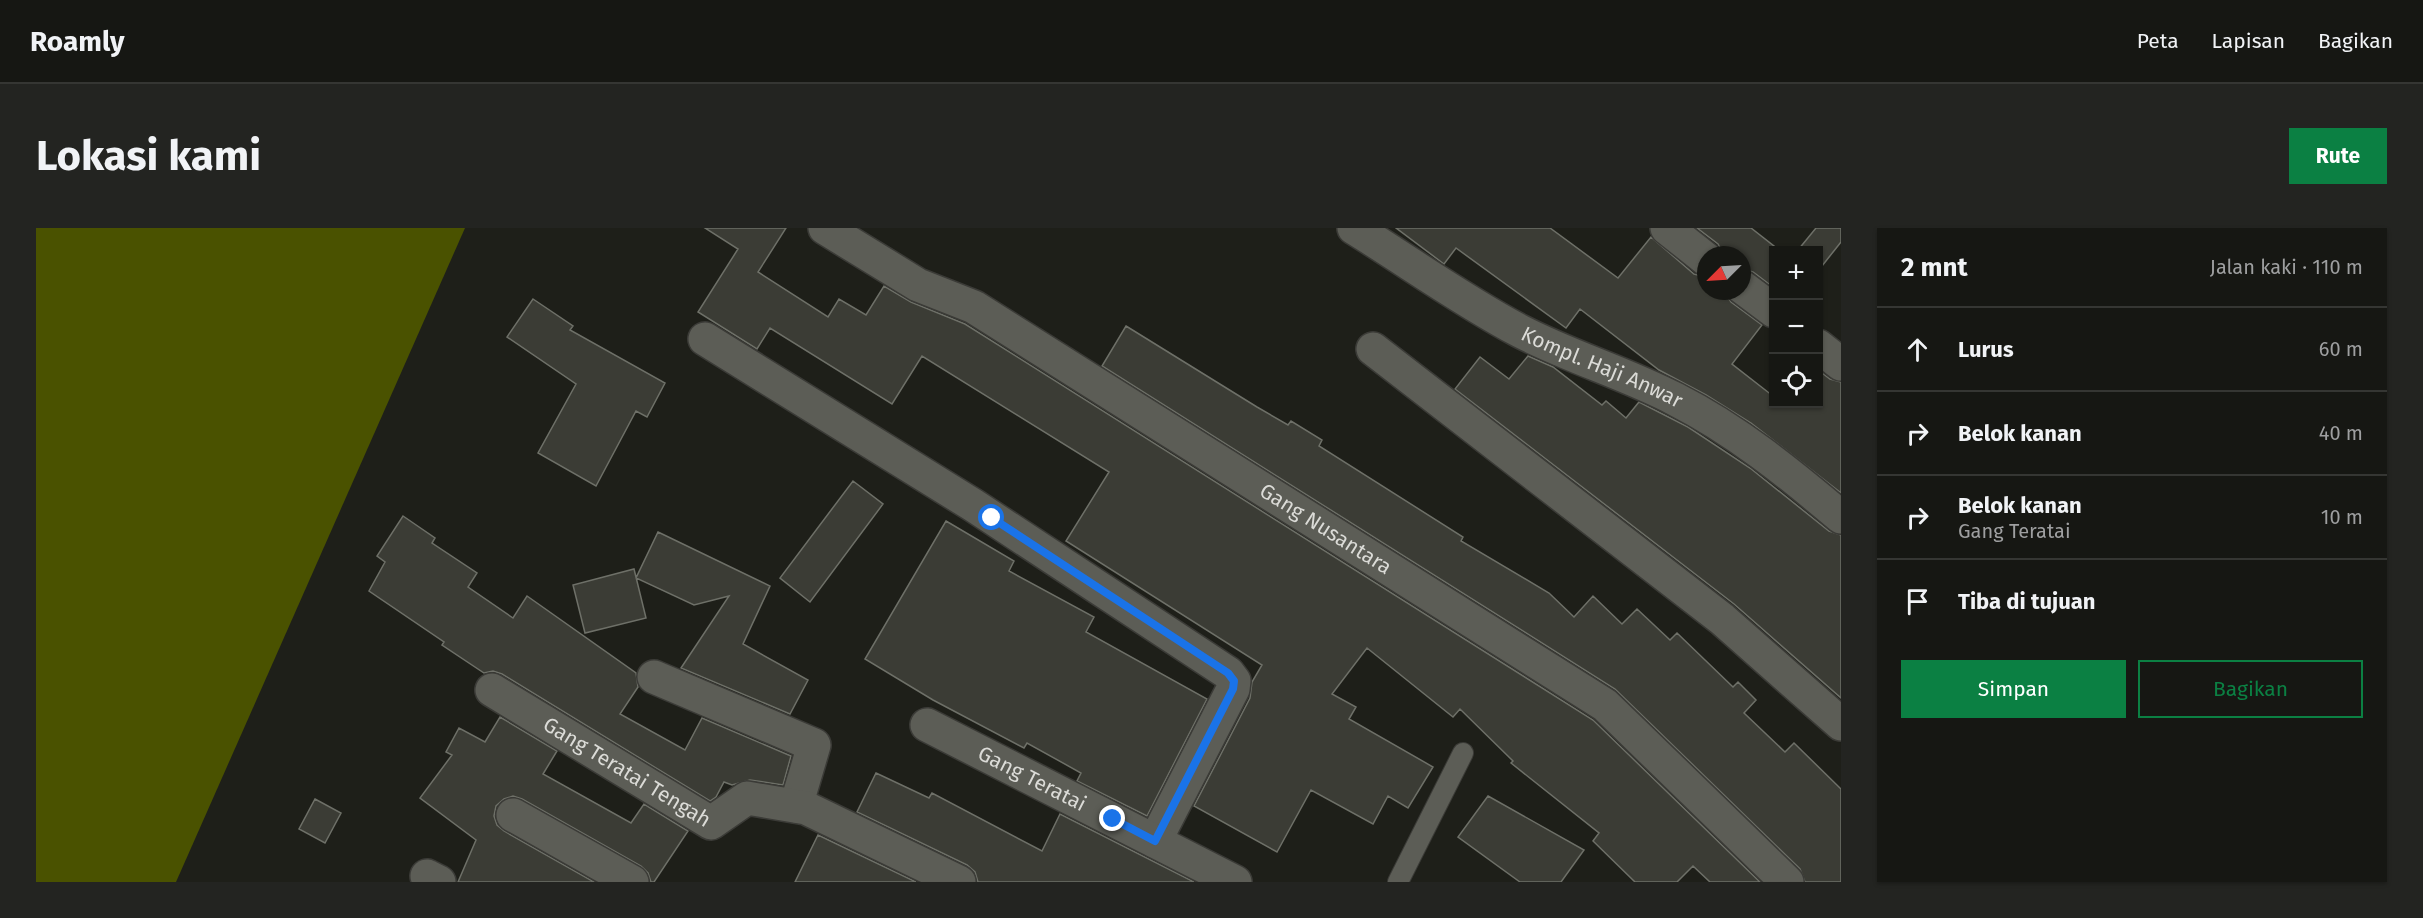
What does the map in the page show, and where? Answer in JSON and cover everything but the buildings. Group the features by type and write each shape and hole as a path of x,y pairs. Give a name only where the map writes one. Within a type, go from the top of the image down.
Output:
{"street":[{"name":"Gang Nusantara","path":"825,228 918,285 974,307 1605,705 1787,882"},
{"name":"Kompl. Haji Anwar","path":"1354,228 1518,330 1562,352 1672,398 1712,419 1761,452 1841,517"},
{"path":"1667,228 1697,252"},
{"path":"1751,294 1769,308"},
{"path":"705,339 973,505 1228,673 1234,681 1233,689 1155,841"},
{"path":"1373,348 1722,619 1841,724"},
{"path":"1823,350 1841,364"},
{"path":"654,677 814,745 796,806"},
{"name":"Gang Teratai Tengah","path":"492,690 711,823 747,798 806,808 959,882"},
{"name":"Gang Teratai","path":"927,725 1235,882"},
{"path":"513,815 632,882"}],"lane":[{"path":"1398,882 1463,753"}],"shaded area":[{"path":"36,228 465,228 176,882 36,882"}],"route":[{"path":"992,518 1228,673 1234,681 1233,689 1155,841 1113,819"}]}
